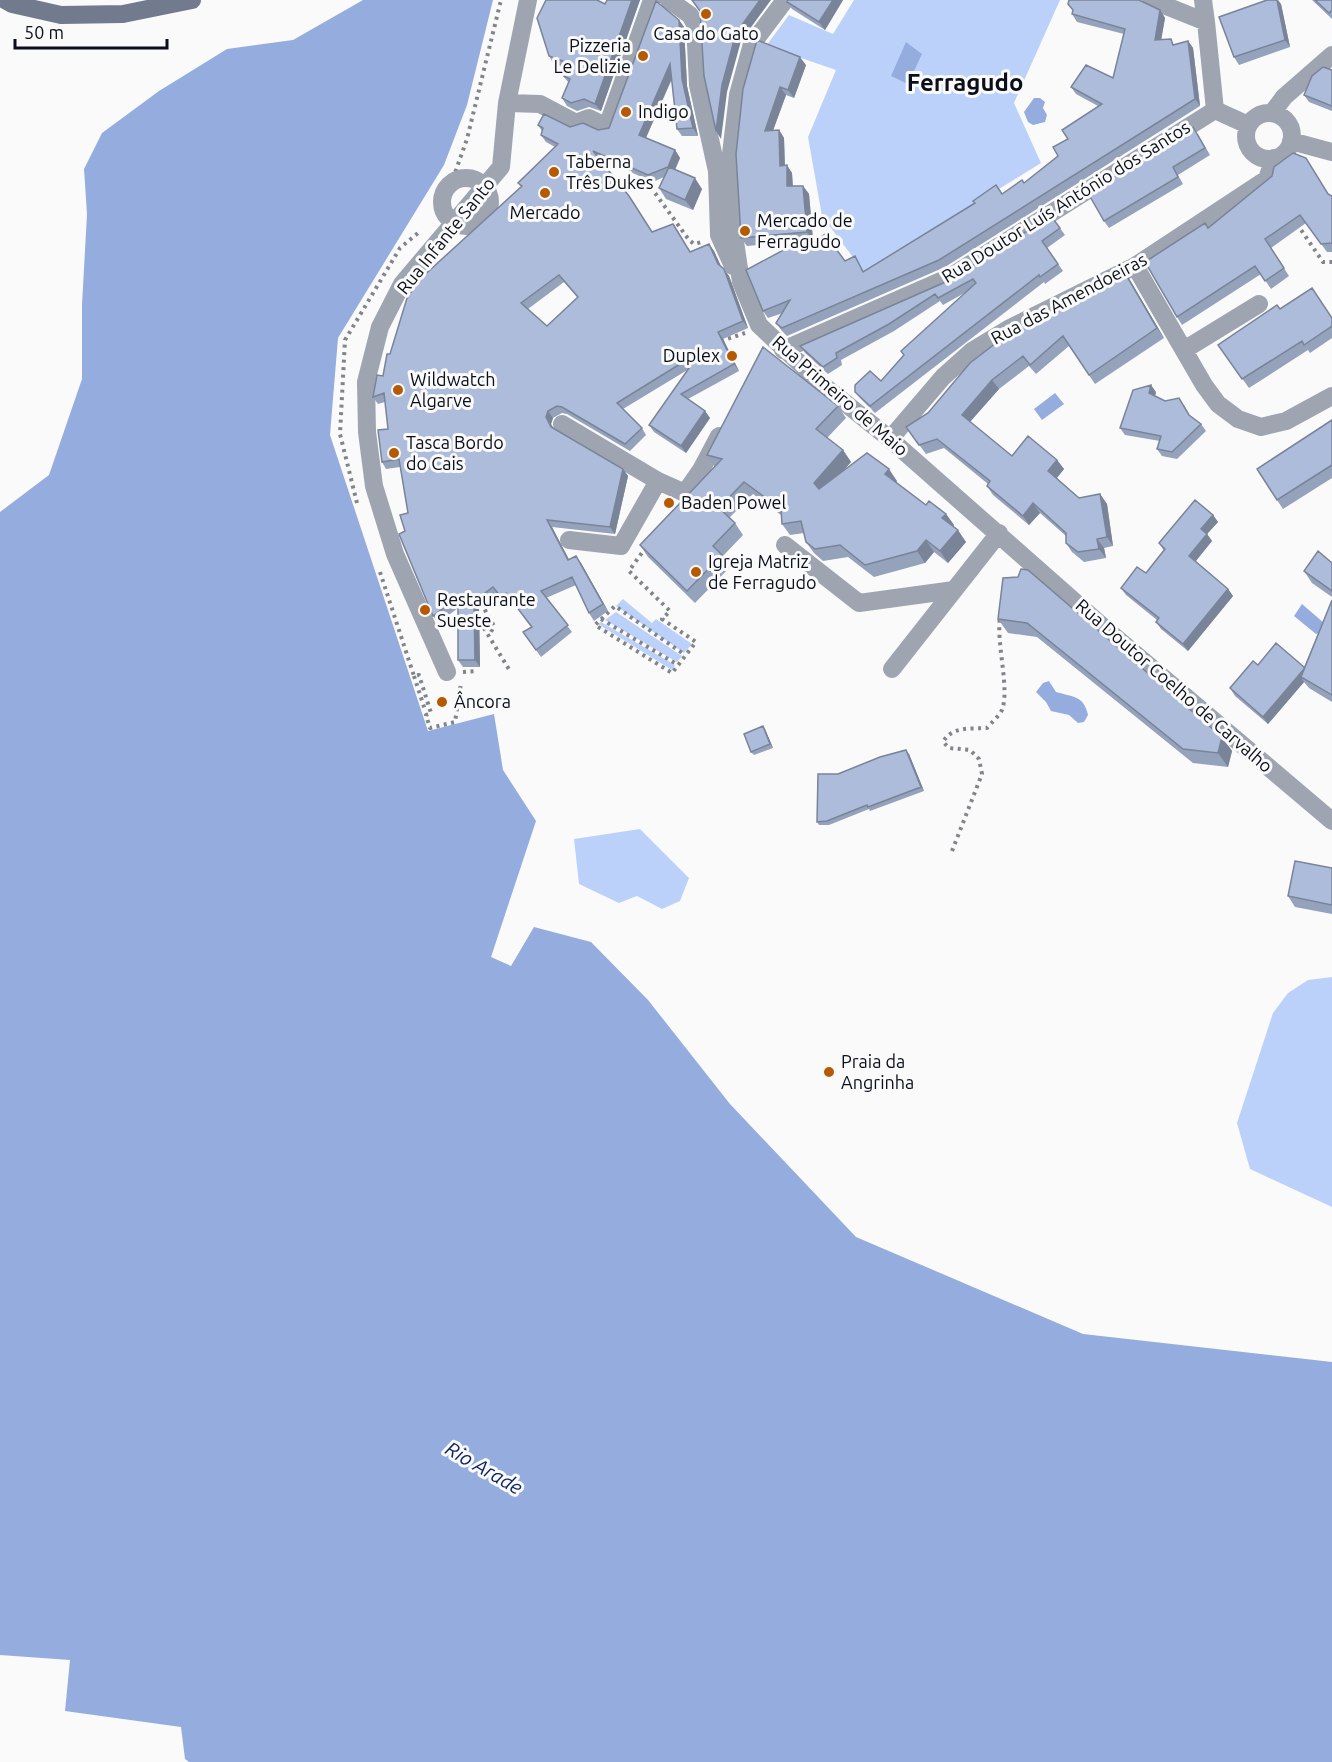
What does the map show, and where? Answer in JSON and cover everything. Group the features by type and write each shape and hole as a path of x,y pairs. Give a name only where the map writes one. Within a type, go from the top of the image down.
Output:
{"street":[{"path":"5,0 12,4 61,15 123,14 192,0"},
{"name":"Rua Infante Santo","path":"454,672 429,634 396,554 374,486 367,432 366,382 380,327 402,285 448,219 486,188 501,167 507,103 528,0"},
{"path":"507,103 540,104 576,123 589,118 607,127 652,0"},
{"path":"669,0 690,15 695,24 698,85 717,171 720,238 741,282"},
{"name":"Rua Primeiro de Maio","path":"785,0 752,44 738,95 730,162 733,228 741,282 759,325 783,350 1018,549"},
{"path":"1151,0 1206,22"},
{"path":"1203,0 1215,110 1248,125"},
{"path":"1272,113 1284,97 1332,55"},
{"name":"Rua Doutor Luís António dos Santos","path":"783,350 950,277 1215,110"},
{"path":"1272,113 1285,119 1290,125 1291,141 1282,155 1274,158 1259,157 1252,152 1246,139 1248,125 1258,116 1272,113"},
{"path":"1291,141 1332,152"},
{"name":"Rua das Amendoeiras","path":"890,439 943,377 972,351 1010,328 1135,266 1267,179 1274,158"},
{"path":"448,219 450,219 443,206 443,198 450,185 463,179 470,179 486,188"},
{"path":"1135,266 1218,404 1238,419 1261,427 1286,421 1332,396"},
{"path":"1184,350 1259,304"},
{"path":"759,325 763,350"},
{"path":"562,424 658,481 685,493 701,470 727,420"},
{"path":"569,540 621,546 658,481"},
{"path":"892,669 999,533"},
{"path":"785,545 859,603 954,590"},
{"name":"Rua Doutor Coelho de Carvalho","path":"1018,549 1101,624 1332,821"}],"path":[{"path":"448,219 439,198 456,170 467,139 501,0"},
{"path":"641,173 694,244 720,238"},
{"path":"1292,216 1323,262 1332,262"},
{"path":"701,249 720,238"},
{"path":"716,343 736,337 759,325"},
{"path":"648,544 629,571 670,610 662,619 696,642 686,656 672,673 595,625 615,606 686,656"},
{"path":"475,594 488,611 494,626 489,636"},
{"path":"429,634 469,610 480,617 510,670"},
{"path":"952,851 982,774 979,759 970,750 949,748 943,742 948,734 958,729 987,728 1002,711 1005,690 1000,663 999,620 1002,610"},
{"path":"601,619 678,665"},
{"path":"454,672 478,671"},
{"path":"414,676 425,710"}],"shaded area":[{"path":"854,0 1060,0 1014,103 1041,163 864,272 822,216 808,137 836,70 766,46 789,15 833,34"},
{"path":"623,599 652,623 656,619 692,644 684,653 616,606"},
{"path":"616,612 682,656 677,662 605,620"},
{"path":"601,622 675,665 672,670 598,624"},
{"path":"640,829 689,878 680,901 662,909 637,896 619,903 579,884 574,839"},
{"path":"1332,977 1332,1207 1250,1169 1237,1123 1273,1013 1288,993 1308,980"}],"water":[{"name":"Rio Arade","path":"363,0 493,0 467,105 444,165 338,338 330,435 428,731 494,714 503,770 536,821 491,957 511,966 534,927 591,942 648,1000 730,1104 856,1237 1083,1334 1332,1362 1332,1762 189,1762 185,1759 181,1727 65,1711 70,1660 0,1655 0,512 49,475 82,379 82,305 87,214 84,169 102,133 159,91 227,49 293,40"},
{"path":"906,42 922,54 908,84 891,76"},
{"path":"1034,98 1040,98 1045,102 1043,108 1047,115 1045,122 1033,125 1028,122 1024,112"},
{"path":"1055,393 1064,404 1042,420 1034,409"},
{"path":"1302,604 1324,623 1324,631 1316,634 1294,616"},
{"path":"1049,681 1056,692 1076,698 1084,704 1088,715 1084,722 1078,723 1069,715 1051,711 1036,692 1043,683"}],"building":[{"path":"546,0 597,0 605,4 607,0 632,0 595,104 584,99 571,103 562,98 570,79 562,75 568,63 549,56 537,18"},
{"path":"692,0 760,0 736,33 722,85 716,131 704,76 700,11"},
{"path":"788,0 833,0 819,22 787,2"},
{"path":"1069,0 1139,0 1160,10 1155,40 1171,39 1173,45 1188,41 1195,99 939,260 782,328 776,323 790,300 763,311 746,270 808,237 809,246 825,234 845,261 855,256 863,272 975,203 973,201 996,185 1002,194 1022,180 1024,183 1058,156 1053,147 1068,139 1062,130 1102,104 1071,87 1086,65 1113,78 1125,29 1072,14 1073,10 1068,4"},
{"path":"1267,0 1277,0 1285,40 1234,57 1219,17"},
{"path":"1315,0 1332,0 1332,10 1329,13"},
{"path":"656,1 679,20 682,79 693,128 677,129 670,64 639,135 675,150 668,167 648,175 593,151 629,196 652,232 673,224 690,252 709,244 718,264 724,269 743,321 718,332 734,364 681,394 705,411 681,446 649,425 701,351 617,403 642,428 625,444 562,407 557,406 548,411 546,417 551,427 623,469 610,527 547,520 568,560 576,556 603,604 589,613 572,577 541,591 568,625 536,650 523,632 532,627 506,593 501,597 493,587 474,601 475,660 458,660 458,597 433,616 399,534 405,531 400,515 408,513 399,459 382,462 378,430 388,429 384,393 373,397 377,375 383,376 387,354 390,354 407,298 420,279 522,186 518,183 558,144 541,135 543,128 538,125 544,114 570,127 583,123 598,130 609,128","holes":["559,275 578,297 547,326 521,303"]},
{"path":"757,40 800,57 788,90 780,87 765,131 779,130 780,166 787,165 787,186 803,186 807,232 741,238 736,154 743,89"},
{"path":"1323,67 1332,70 1332,106 1304,95 1312,76"},
{"path":"1193,127 1205,148 1173,167 1178,177 1104,221 1088,193"},
{"path":"1293,153 1306,158 1328,194 1332,196 1332,243 1321,244 1300,215 1265,239 1284,268 1265,281 1255,266 1177,317 1145,262 1205,223 1208,228 1272,176 1274,167"},
{"path":"669,167 695,178 685,200 659,188"},
{"path":"1051,216 1060,228 1042,241 1058,264 1040,277 1039,275 870,406 855,392 855,385 870,371 881,381 904,355 901,351 976,283 973,279 938,298 935,294 889,324 836,353 837,358 823,367 800,346 950,280"},
{"path":"1125,273 1157,328 1089,375 1063,336 1030,365 1023,356 992,380 962,415 1012,456 1028,436 1057,460 1048,471 1079,498 1100,494 1107,537 1097,539 1099,549 1078,552 1066,543 1066,533 1033,503 1023,516 987,486 990,481 937,439 919,445 906,427 928,413 970,363 1026,320 1036,315 1041,321 1084,291"},
{"path":"1312,288 1332,318 1332,326 1304,345 1302,341 1242,379 1218,345 1277,305 1280,309"},
{"path":"763,347 838,406 816,429 843,450 814,483 819,489 867,453 889,469 885,474 926,505 929,501 946,514 942,518 958,530 940,551 926,540 917,551 865,565 840,545 815,549 806,542 801,521 782,524 781,509 744,482 719,508 735,523 713,546 722,555 687,591 640,545 722,459 707,455"},
{"path":"1151,385 1149,393 1165,401 1179,398 1189,415 1201,424 1172,452 1157,449 1161,436 1120,428 1133,390"},
{"path":"1332,420 1332,465 1277,500 1257,469"},
{"path":"1195,500 1213,515 1201,529 1207,534 1189,556 1228,589 1183,644 1156,622 1159,618 1121,588 1137,567 1146,573 1165,549 1159,543"},
{"path":"1318,551 1332,563 1332,591 1304,571"},
{"path":"1021,569 1028,570 1222,737 1218,753 1183,749 1027,623 998,619 1003,578 1018,577"},
{"path":"1332,600 1332,695 1301,677"},
{"path":"1276,643 1304,669 1263,717 1230,688 1253,661 1258,665"},
{"path":"763,726 770,744 751,752 744,734"},
{"path":"906,750 921,787 827,821 817,822 818,774 838,774 880,757"},
{"path":"1295,861 1332,868 1332,905 1288,896"}],"place":[{"name":"Casa do Gato","path":"706,14"},
{"name":"Pizzeria Le Delizie","path":"643,56"},
{"name":"Indigo","path":"626,112"},
{"name":"Taberna Três Dukes","path":"554,172"},
{"name":"Mercado","path":"545,193"},
{"name":"Mercado de Ferragudo","path":"745,231"},
{"name":"Duplex","path":"732,356"},
{"name":"Wildwatch Algarve","path":"398,390"},
{"name":"Tasca Bordo do Cais","path":"394,453"},
{"name":"Baden Powel","path":"669,503"},
{"name":"Igreja Matriz de Ferragudo","path":"696,572"},
{"name":"Restaurante Sueste","path":"425,610"},
{"name":"Âncora","path":"442,702"},
{"name":"Praia da Angrinha","path":"829,1072"}],"district":[{"name":"Ferragudo","path":"965,83"}]}
